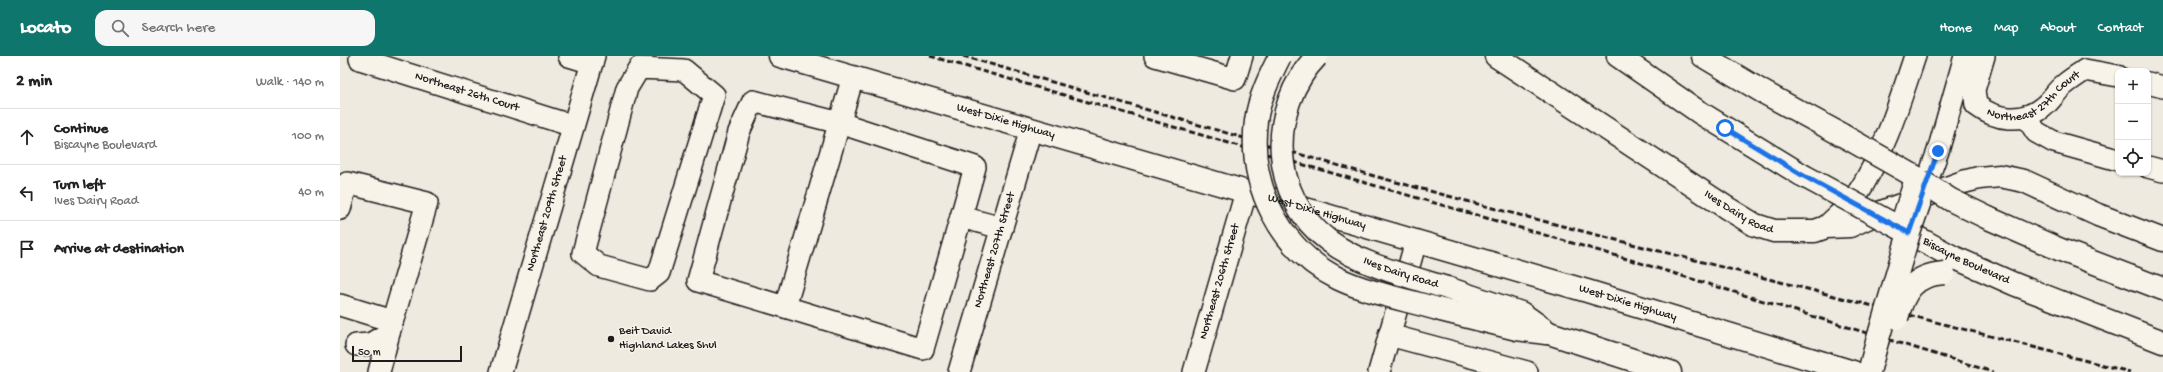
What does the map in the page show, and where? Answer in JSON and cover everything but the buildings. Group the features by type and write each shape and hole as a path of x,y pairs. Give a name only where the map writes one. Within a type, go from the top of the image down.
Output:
{"main road":[{"name":"West Dixie Highway","path":"780,56 1587,291 1853,372"},
{"path":"1280,56 1261,100 1255,138 1257,171 1261,188 1272,214 1298,249 1327,272 1363,288 1517,329 1549,333"},
{"name":"Ives Dairy Road","path":"1317,56 1302,73 1292,93 1282,126 1281,150 1284,173 1298,205 1320,234 1350,254 1520,313 1549,333 1670,372"},
{"name":"Ives Dairy Road","path":"1496,56 1690,185 1755,225 1774,231 1815,231 1826,227 1850,226 1876,214 1964,182 1979,178 2000,176 2024,181 2072,203 2163,240"},
{"name":"Biscayne Boulevard","path":"1618,56 1699,112 1802,175 1904,231 1948,264 1955,275 1991,274 2082,312 2163,342"},
{"path":"1703,56 1921,180 1951,200 2061,250 2163,289"},
{"path":"1869,372 1904,231 1921,180"},
{"path":"1877,342 1895,322 1903,298 1911,286 1948,264"}],"street":[{"path":"569,56 593,60"},
{"path":"1155,56 1235,79 1242,56"},
{"path":"1826,227 1855,197 1874,162 1887,136 1915,56"},
{"path":"1942,112 1951,56"},
{"path":"1921,180 1942,112 1965,56"},
{"name":"Northeast 27th Court","path":"1984,56 1974,90 1976,105 1986,113 2006,119 2026,116 2042,108 2064,85 2085,70 2115,75"},
{"name":"Northeast 26th Court","path":"360,59 573,126"},
{"name":"Northeast 209th Street","path":"501,372 593,60"},
{"path":"686,63 714,95 659,273 650,280 599,266 583,253 627,88 639,68 686,63"},
{"path":"785,307 853,77"},
{"path":"2151,84 2163,87"},
{"path":"753,101 840,123 975,167 960,217 923,349 698,281 739,132 753,101"},
{"path":"2026,116 2036,132 2054,142 2115,159"},
{"name":"Northeast 207th Street","path":"959,372 1031,129"},
{"path":"2151,168 2163,171"},
{"path":"340,209 347,183 428,203 390,327 379,372"},
{"name":"Northeast 206th Street","path":"1194,372 1246,192"},
{"path":"960,217 1002,228"},
{"path":"1379,372 1416,241"},
{"path":"340,305 390,327"},
{"path":"348,343 370,344 390,327"},
{"path":"1389,335 1527,372"},
{"path":"348,343 371,360 375,372"}],"railway":[{"path":"930,56 1634,261 1993,372"},
{"path":"963,56 1374,176 1500,210 2130,372"}],"place":[{"name":"Beit David Highland Lakes Shul","path":"611,339"}],"route":[{"path":"1725,128 1802,175 1909,233 1938,151"}]}
